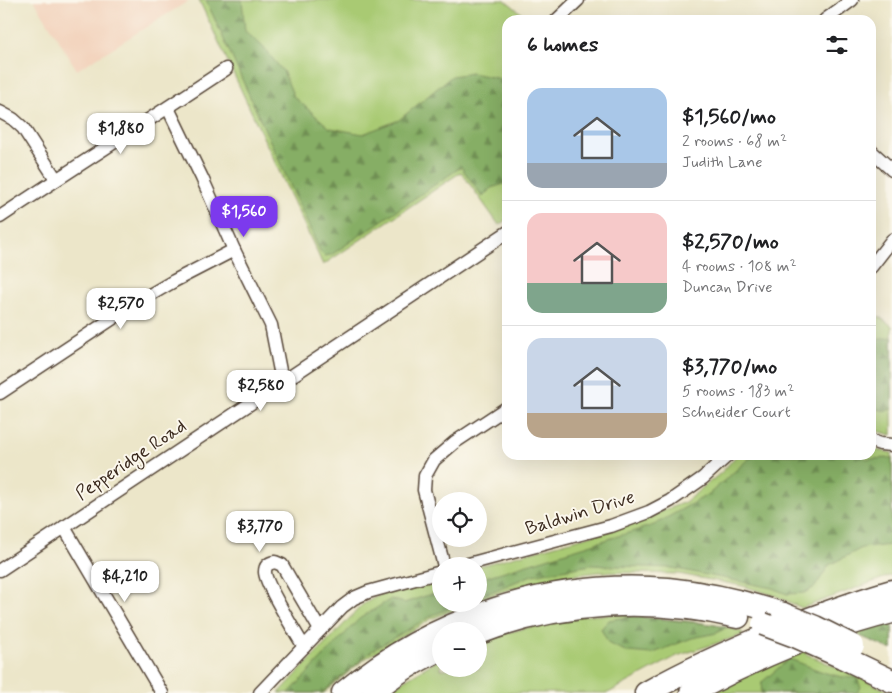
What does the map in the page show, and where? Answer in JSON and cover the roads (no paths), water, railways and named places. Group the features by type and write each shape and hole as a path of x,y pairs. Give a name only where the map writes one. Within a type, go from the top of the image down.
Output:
{"highway":[{"path":"343,693 404,650 445,628 496,609 558,594 612,588 668,589 727,599 783,614 815,627 892,682"},
{"path":"646,693 688,670 733,650 839,608 889,597"},
{"path":"692,693 762,658 810,637 839,627 889,597"},
{"path":"487,629 561,610 593,606 652,605 724,614 892,664"},
{"path":"373,693 407,668 432,654"}],"street":[{"path":"562,15 578,0"},
{"path":"831,15 851,0"},
{"path":"0,218 56,179 226,69"},
{"path":"168,108 271,325 282,381"},
{"path":"0,112 13,119 23,128 56,179"},
{"path":"876,156 892,170"},
{"name":"Pepperidge Road","path":"0,570 502,236"},
{"path":"876,261 892,240"},
{"path":"0,393 136,303 234,250"},
{"path":"442,557 424,490 425,476 434,460 455,442 502,411"},
{"path":"876,443 892,445"},
{"name":"Baldwin Drive","path":"487,559 611,526 648,512 670,501 703,478 723,460"},
{"path":"64,527 162,693"},
{"path":"304,647 269,586 265,572 268,564 275,562 282,565 320,630"},
{"path":"260,693 342,607 354,598 368,592 432,574"}]}
